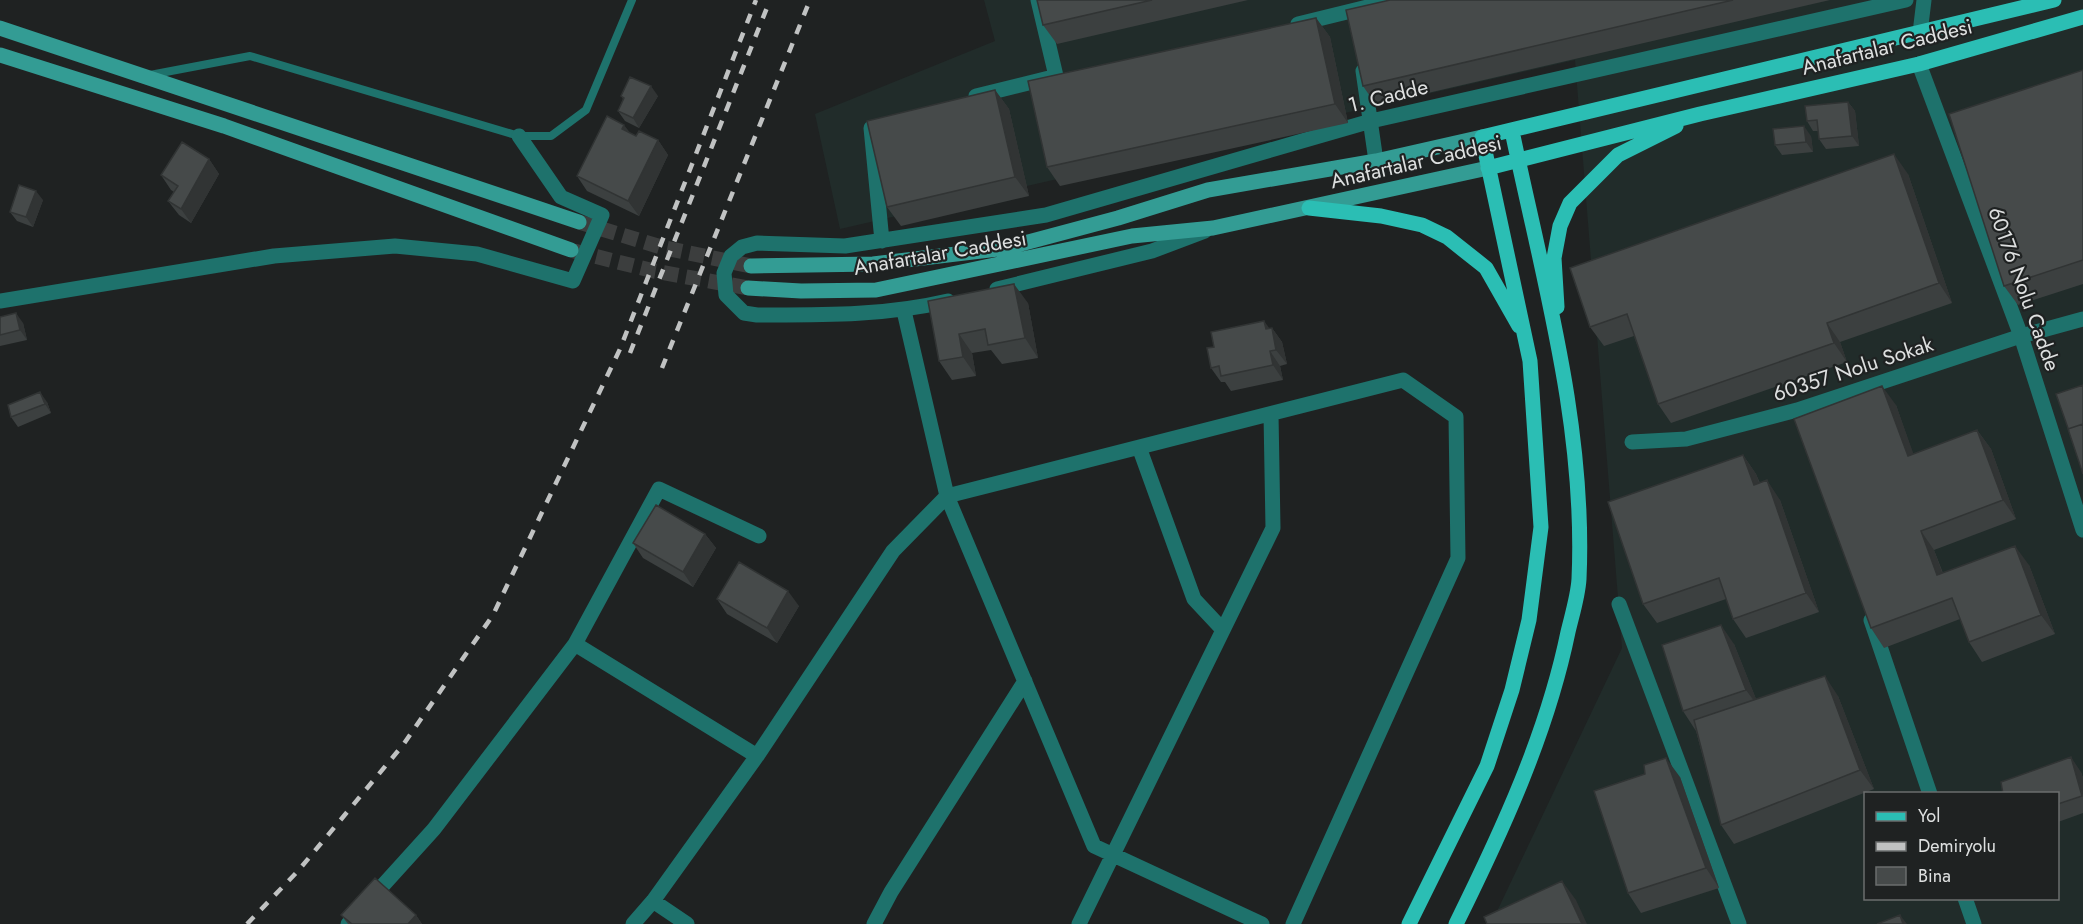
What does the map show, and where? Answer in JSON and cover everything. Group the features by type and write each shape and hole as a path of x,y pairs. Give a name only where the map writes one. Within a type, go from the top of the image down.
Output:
{"main road":[{"name":"Anafartalar Caddesi","path":"751,266 873,264 1006,248 1118,218 1208,190 1376,162 2054,0"},
{"name":"Anafartalar Caddesi","path":"748,288 801,291 876,290 1132,236 1213,228 1488,168 1700,114 1919,64 2083,17"},
{"path":"0,28 579,222"},
{"path":"0,55 224,126 571,250"},
{"path":"1557,338 1554,258 1560,226 1570,203 1618,155 1700,114"},
{"path":"1456,924 1527,768 1559,675 1579,581 1576,453 1557,338 1512,131"},
{"path":"1409,924 1487,766 1512,690 1529,620 1541,526 1530,361 1482,137"},
{"path":"1310,208 1381,216 1422,225 1447,237 1485,268 1526,339"}],"street":[{"path":"958,100 1062,75 1038,0"},
{"path":"1284,27 1396,0"},
{"name":"1. Cadde","path":"904,311 865,315 744,313 726,295 724,273 731,256 742,248 757,243 845,246 1046,215 1371,121 1906,0"},
{"path":"1920,33 1924,0"},
{"path":"1360,55 1376,162"},
{"name":"60176 Nolu Cadde","path":"1919,64 2021,336 2083,530"},
{"path":"882,119 871,122 882,241"},
{"path":"0,301 274,256 395,246 477,254 573,281 602,215 561,197 519,135"},
{"path":"985,292 1152,251 1213,228"},
{"path":"962,297 904,311 947,496 1094,846 1262,924"},
{"name":"60357 Nolu Sokak","path":"1632,442 1686,438 1798,416 2021,336 2083,319"},
{"path":"633,924 653,901 757,756 893,551 947,496 1403,380 1456,417 1458,558 1293,924"},
{"path":"1078,924 1273,528 1270,414"},
{"path":"1139,447 1194,599 1223,630"},
{"path":"348,924 434,829 575,644 659,489 759,536"},
{"path":"1619,604 1739,924"},
{"path":"1866,608 1929,792"},
{"path":"575,644 757,756"},
{"path":"868,924 891,892 1024,681"},
{"path":"874,924 891,892"},
{"path":"1966,900 1974,924"},
{"path":"653,901 687,924"}],"lane":[{"path":"141,77 250,56 519,135 552,136 586,110 632,0"}],"shaded area":[{"path":"984,0 2083,0 2083,924 1491,924 1622,648 1575,60 840,229 815,114 995,41"}],"building":[{"path":"1037,0 1152,0 1043,25"},
{"path":"1390,0 1733,0 1363,86 1346,10"},
{"path":"1316,18 1335,104 1047,167 1028,81"},
{"path":"2083,70 2083,260 2004,286 1949,114"},
{"path":"630,77 651,86 633,118 618,111 624,98 621,96"},
{"path":"995,90 1015,177 887,207 867,121"},
{"path":"1848,102 1852,136 1819,139 1817,120 1807,121 1805,106"},
{"path":"607,116 624,125 622,129 636,136 639,131 658,140 628,201 577,176"},
{"path":"1804,126 1806,142 1775,145 1773,129"},
{"path":"182,142 209,159 181,209 168,201 178,186 161,175"},
{"path":"1894,154 1939,283 1827,323 1834,343 1658,404 1627,314 1590,327 1570,268"},
{"path":"19,185 36,191 26,217 10,212"},
{"path":"1014,284 1025,338 988,345 985,329 959,334 963,357 939,361 928,301"},
{"path":"16,313 20,330 0,335 0,317"},
{"path":"1264,321 1266,329 1272,328 1276,350 1270,351 1273,365 1221,376 1219,366 1211,368 1207,348 1214,347 1211,332"},
{"path":"2083,385 2083,424 2068,429 2056,394"},
{"path":"1882,386 1908,456 1977,430 2003,500 1921,531 1937,575 2015,546 2041,615 1969,642 1952,598 1871,628 1794,419"},
{"path":"40,392 45,404 11,417 8,405"},
{"path":"2083,424 2083,474 2068,429"},
{"path":"1743,455 1754,485 1767,480 1806,593 1733,619 1719,578 1643,604 1608,502"},
{"path":"656,505 705,534 683,572 633,543"},
{"path":"739,562 788,591 767,628 717,599"},
{"path":"1721,625 1746,690 1683,711 1662,645"},
{"path":"1825,676 1860,770 1721,825 1694,720"},
{"path":"2071,757 2082,796 2059,804 2059,792 2003,792 2001,782"},
{"path":"1666,758 1706,868 1628,893 1594,791 1645,774 1644,765"},
{"path":"375,878 416,915 408,924 352,924 341,915"},
{"path":"1562,881 1582,924 1487,924 1484,917"},
{"path":"1900,915 1903,924 1877,924"}],"tunnel":[{"path":"579,222 661,247 751,266"},
{"path":"574,251 654,271 748,288"}],"railway":[{"path":"247,924 298,871 403,745 493,615 620,349 756,0"},
{"path":"630,353 770,0"},
{"path":"662,368 810,0"}]}
